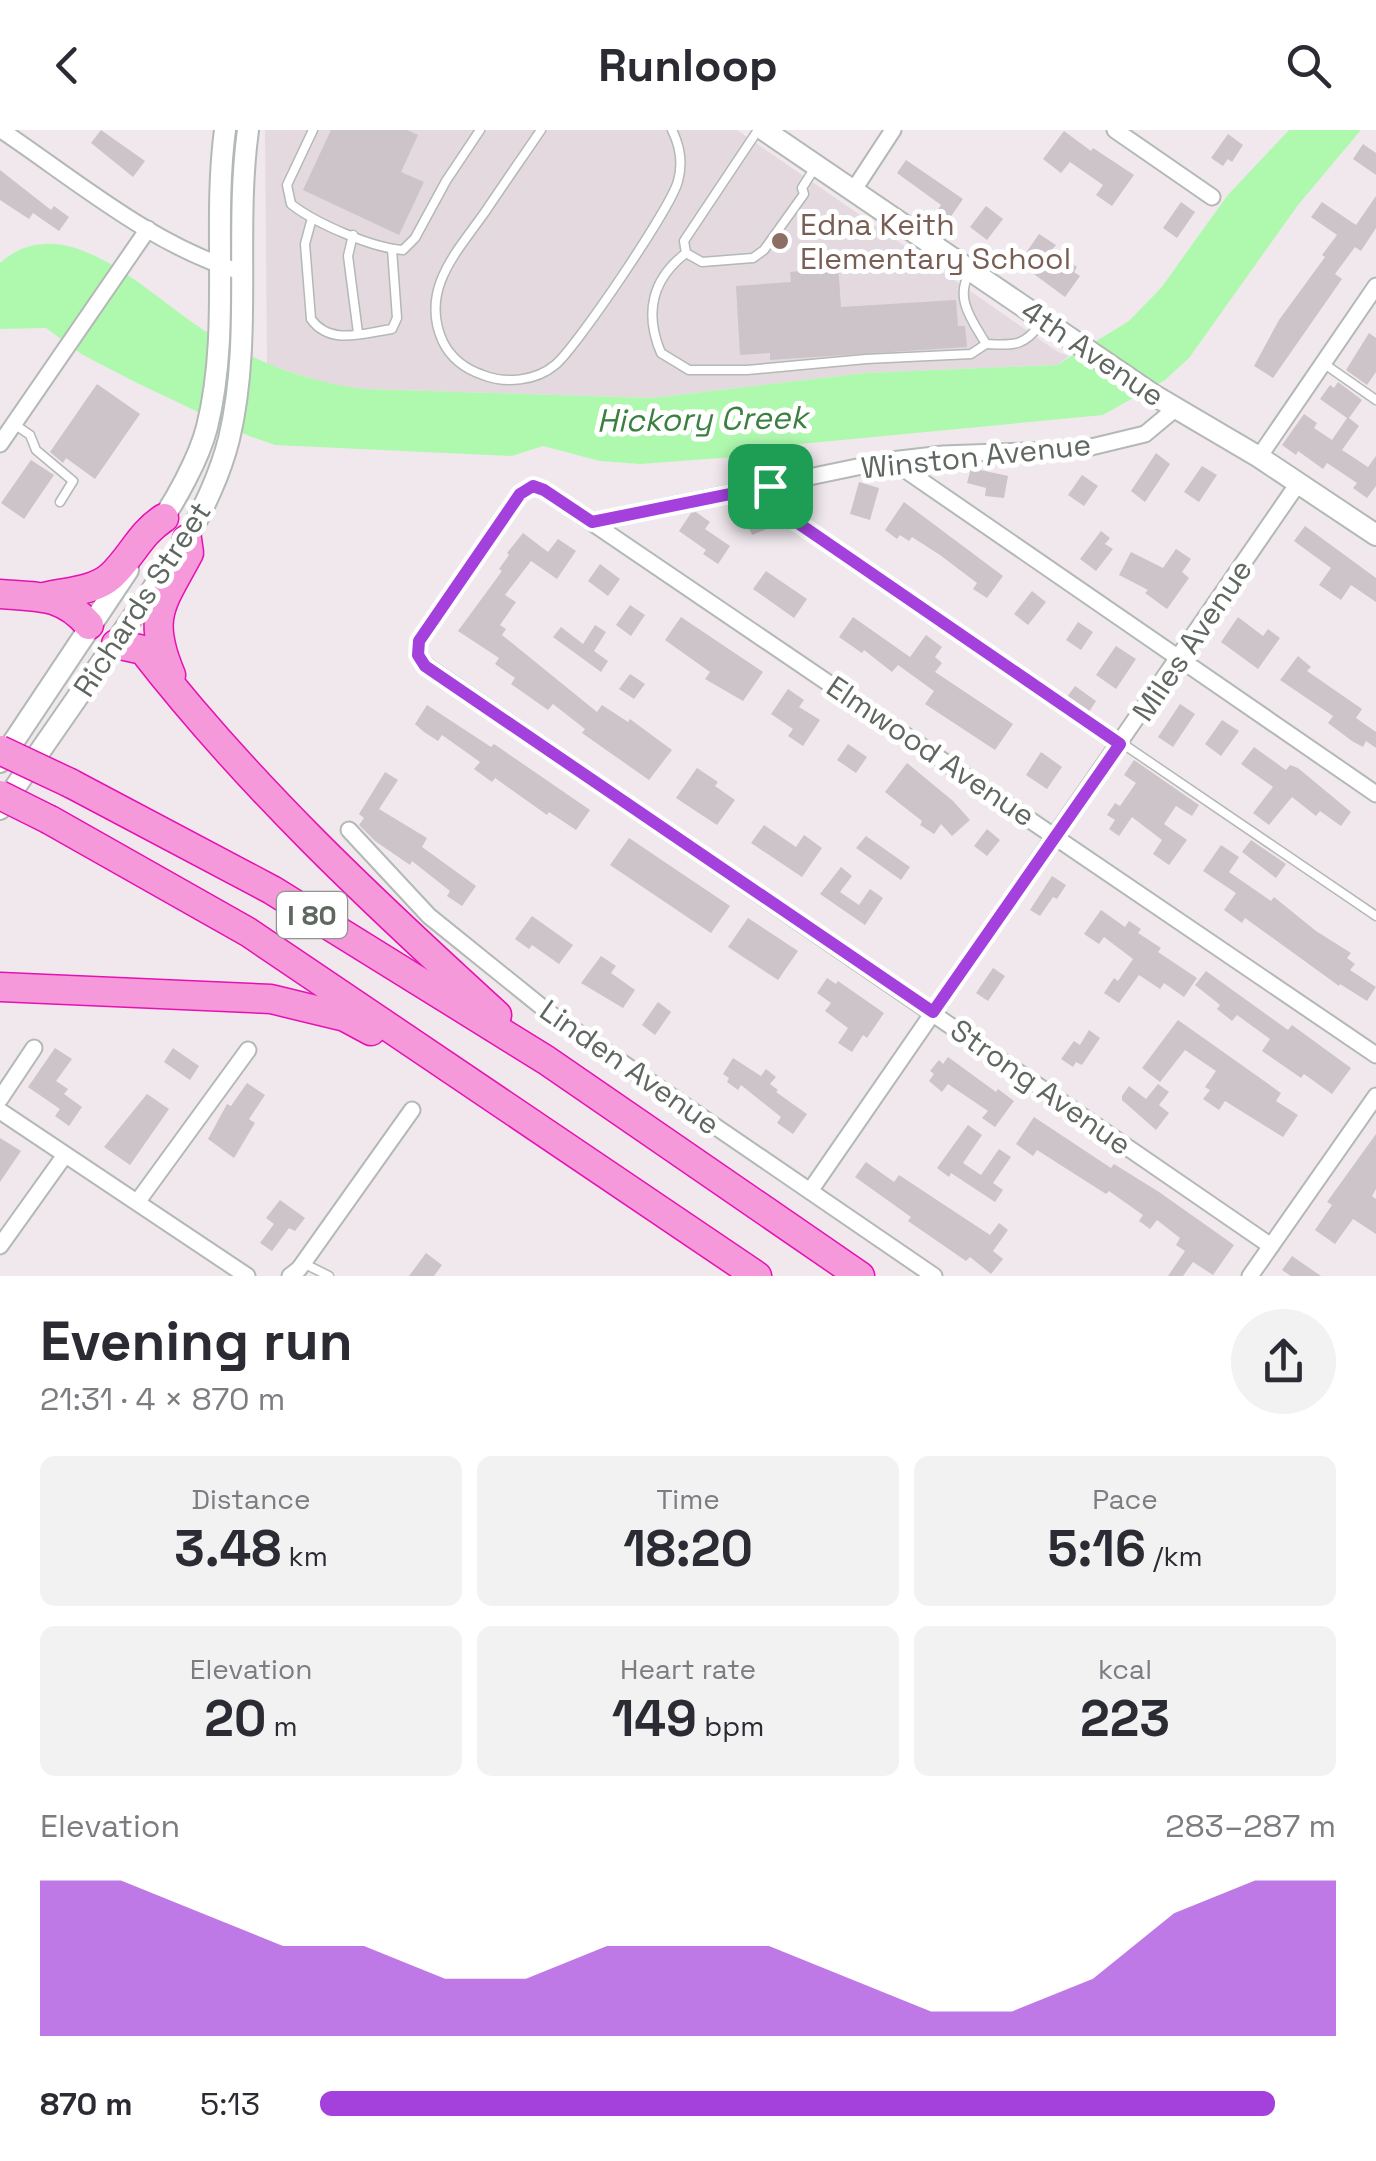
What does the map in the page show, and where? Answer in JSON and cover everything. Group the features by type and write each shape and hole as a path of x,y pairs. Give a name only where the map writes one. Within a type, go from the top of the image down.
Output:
{"highway":[{"path":"44,597 110,577 147,529 164,518"},
{"path":"182,699 160,649 158,615 166,590 189,553 186,539"},
{"path":"0,594 57,600 75,610 89,625"},
{"path":"116,644 143,650 182,699 362,892 546,1060"},
{"name":"I 80","path":"0,750 272,890 546,1060 860,1276"},
{"name":"I 80","path":"0,795 248,932 757,1276"},
{"path":"0,987 271,999 345,1018 470,1081"}],"street":[{"path":"2,130 148,229 219,266 241,272"},
{"name":"Richards Street","path":"0,763 164,518 206,430 220,332 220,172 225,130"},
{"name":"Richards Street","path":"0,809 186,539 212,491 229,440 241,339 241,178 248,130"},
{"name":"4th Avenue","path":"761,130 1152,394 1299,482 1376,536"},
{"path":"853,191 894,130"},
{"path":"1115,130 1212,198"},
{"path":"0,442 148,229"},
{"path":"1259,457 1376,286"},
{"name":"Winston Avenue","path":"592,522 891,460 1083,449 1145,434 1175,409"},
{"path":"891,460 1376,794"},
{"name":"Miles Avenue","path":"810,1191 1299,482"},
{"name":"Elmwood Avenue","path":"418,655 419,641 520,494 533,486 544,490 1056,834 1376,1055"},
{"path":"89,625 116,644"},
{"name":"Strong Avenue","path":"418,655 425,666 1272,1246"},
{"name":"Linden Avenue","path":"348,830 429,916 492,970 934,1276"},
{"path":"0,1098 34,1048"},
{"path":"138,1201 248,1050"},
{"path":"1250,1276 1376,1096"},
{"path":"290,1276 412,1110"},
{"path":"0,1111 247,1276"},
{"path":"0,1246 66,1156"}],"lane":[{"path":"312,130 287,185 291,204 312,218 353,235 403,250 415,238 446,180 480,130"},
{"path":"541,130 446,267 435,299 438,330 456,361 471,371 501,380 519,380 554,366 668,208 681,165 672,130"},
{"path":"686,253 684,241 761,130"},
{"path":"686,253 702,262 753,258 764,250 804,194 802,188 816,166"},
{"path":"312,218 304,244 312,319 332,337 392,329 398,318 392,249"},
{"path":"353,235 348,256 358,334"},
{"path":"686,253 662,276 652,301 652,320 660,353 688,370 971,354 986,344 1029,340 1043,319"},
{"path":"971,271 963,282 962,294 966,310 986,344"},
{"path":"1324,363 1376,400"},
{"path":"14,424 30,435 36,450 73,481 60,502"},
{"path":"770,486 772,500 782,512 1376,916"},
{"path":"303,1263 329,1276"}],"shaded area":[{"path":"265,130 737,130 1069,356 1057,365 864,373 652,398 364,389 327,384 267,364"}],"water":[{"name":"Hickory Creek","path":"1289,130 1361,130 1298,205 1189,358 1165,380 1103,415 779,446 734,457 640,464 600,461 543,446 512,456 275,445 137,383 83,355 46,328 0,329 0,263 26,247 53,244 80,250 108,263 244,353 302,376 364,389 652,398 864,373 1057,365 1129,321 1161,288 1227,196"}],"building":[{"path":"101,130 145,161 133,177 91,143"},
{"path":"331,130 407,130 418,135 401,172 424,182 399,235 303,190"},
{"path":"1064,131 1134,175 1112,206 1096,195 1103,185 1070,162 1061,173 1043,159"},
{"path":"1228,134 1243,145 1232,162 1228,159 1223,166 1211,158"},
{"path":"1363,144 1376,153 1376,175 1353,159"},
{"path":"906,160 963,199 945,225 933,217 941,205 897,173"},
{"path":"0,170 51,210 54,206 69,217 59,231 33,213 29,219 0,200"},
{"path":"1376,196 1376,228 1361,251 1355,247 1335,274 1342,279 1273,378 1254,366 1279,320 1337,235 1311,217 1322,202 1356,225"},
{"path":"1181,202 1195,212 1177,238 1163,228"},
{"path":"986,206 1003,219 987,240 970,227"},
{"path":"1039,234 1056,245 1052,250 1077,267 1074,272 1080,276 1065,297 1019,263"},
{"path":"838,263 841,307 956,300 958,326 965,326 967,347 770,360 770,353 740,355 736,286 791,282 790,272"},
{"path":"1369,333 1376,338 1376,372 1367,385 1346,370"},
{"path":"1338,382 1362,400 1349,418 1359,426 1342,450 1368,467 1376,456 1376,486 1367,498 1353,488 1357,483 1327,463 1323,469 1282,445 1304,414 1317,423 1314,428 1332,440 1347,418 1320,399 1330,385 1334,388"},
{"path":"97,384 140,414 95,479 66,458 63,463 50,452"},
{"path":"1156,453 1170,464 1145,502 1131,491"},
{"path":"31,460 54,475 24,519 1,503"},
{"path":"1202,466 1217,475 1199,502 1184,492"},
{"path":"971,468 1008,476 1004,498 985,496 986,488 967,483"},
{"path":"1082,475 1098,486 1084,506 1068,495"},
{"path":"859,482 879,488 870,520 850,514"},
{"path":"904,502 1003,576 987,598 973,589 977,583 940,555 912,537 909,541 900,535 897,539 885,530"},
{"path":"761,507 769,528 752,535 743,514"},
{"path":"696,512 710,522 705,529 730,546 718,564 679,531 691,513"},
{"path":"1305,526 1376,578 1376,602 1351,585 1341,600 1319,585 1331,568 1294,541"},
{"path":"1101,531 1110,538 1105,544 1113,549 1096,571 1080,559"},
{"path":"523,533 548,552 558,539 576,551 557,579 531,561 505,595 516,602 500,625 506,629 502,635 597,712 602,705 628,722 630,719 672,750 649,780 582,733 585,729 553,704 548,710 511,684 515,678 495,664 499,658 458,631 502,571 499,569 507,553"},
{"path":"1176,549 1191,559 1182,572 1189,578 1167,609 1145,593 1148,590 1119,575 1131,552 1163,568"},
{"path":"600,564 620,579 608,596 588,581"},
{"path":"766,571 807,599 794,618 753,589"},
{"path":"1032,591 1046,602 1028,625 1014,614"},
{"path":"630,605 645,615 631,636 616,625"},
{"path":"681,617 763,672 743,701 705,679 710,672 665,640"},
{"path":"853,617 910,657 926,635 942,647 935,657 942,663 935,672 1013,724 995,750 925,704 934,691 898,665 892,672 839,637"},
{"path":"1238,617 1263,636 1268,629 1280,638 1258,669 1221,642"},
{"path":"1078,622 1093,632 1081,650 1066,640"},
{"path":"595,625 606,632 594,651 608,661 601,672 553,637 561,627 583,644"},
{"path":"1116,646 1136,659 1116,689 1096,675"},
{"path":"1298,656 1311,667 1307,671 1362,709 1356,718 1376,732 1376,748 1366,741 1363,747 1352,741 1328,723 1333,716 1280,680"},
{"path":"630,674 645,684 634,699 619,689"},
{"path":"1075,686 1096,701 1089,712 1067,697"},
{"path":"788,689 804,700 799,707 820,720 803,746 788,736 793,729 771,714"},
{"path":"1180,704 1195,714 1173,747 1158,737"},
{"path":"427,705 491,747 494,744 590,810 576,830 549,812 547,815 495,778 492,782 474,769 480,762 442,735 438,741 424,732 415,724"},
{"path":"1222,720 1239,731 1221,756 1205,744"},
{"path":"848,744 867,757 856,773 837,760"},
{"path":"1254,747 1286,770 1290,765 1298,768 1351,812 1341,826 1320,811 1316,816 1292,797 1269,825 1253,813 1273,787 1241,764"},
{"path":"1041,752 1062,767 1047,789 1026,775"},
{"path":"1134,760 1199,805 1192,816 1176,806 1164,824 1187,840 1169,865 1153,854 1162,840 1132,817 1119,836 1109,829 1115,820 1107,815 1115,803 1120,806 1136,783 1124,775"},
{"path":"907,763 970,820 952,836 941,824 934,834 920,825 922,821 885,792"},
{"path":"697,768 735,800 717,825 676,798"},
{"path":"385,772 398,780 379,809 427,838 422,847 476,886 462,906 447,896 450,891 412,861 410,865 359,825 364,818 359,814"},
{"path":"764,825 796,847 804,835 822,848 802,877 751,843"},
{"path":"987,829 1000,840 987,856 974,846"},
{"path":"866,836 910,867 901,880 856,848"},
{"path":"629,838 730,906 711,933 610,865"},
{"path":"1251,840 1286,864 1276,878 1242,852"},
{"path":"1221,845 1239,857 1229,872 1271,901 1274,897 1351,953 1347,958 1355,964 1350,970 1376,987 1367,1001 1339,986 1245,918 1242,923 1224,910 1236,893 1203,871"},
{"path":"841,867 852,876 840,892 859,905 870,889 883,898 865,925 820,894"},
{"path":"1052,876 1066,885 1040,916 1030,910"},
{"path":"1101,910 1125,927 1129,921 1141,929 1138,933 1161,948 1158,952 1197,978 1184,997 1164,983 1160,989 1139,975 1119,1003 1104,993 1133,959 1104,937 1099,944 1084,934"},
{"path":"532,916 573,945 559,964 532,945 529,949 515,939"},
{"path":"748,918 798,951 778,980 728,947"},
{"path":"601,956 616,966 611,973 635,990 623,1008 581,983"},
{"path":"993,968 1005,976 988,1001 976,993"},
{"path":"1206,971 1288,1030 1292,1025 1351,1068 1332,1094 1262,1051 1270,1039 1237,1015 1232,1021 1217,1009 1220,1005 1195,985"},
{"path":"827,978 836,984 838,981 884,1013 852,1052 838,1043 848,1028 825,1011 831,1003 817,993"},
{"path":"658,1002 671,1012 655,1035 642,1025"},
{"path":"1178,1020 1281,1093 1276,1101 1298,1115 1283,1137 1225,1101 1219,1110 1203,1099 1210,1090 1205,1087 1216,1071 1185,1050 1160,1082 1142,1068"},
{"path":"1089,1030 1100,1038 1082,1065 1076,1062 1073,1067 1061,1059 1074,1041 1080,1045"},
{"path":"55,1048 72,1059 56,1081 68,1089 64,1094 82,1107 69,1126 55,1116 60,1109 28,1087"},
{"path":"173,1048 199,1066 190,1080 164,1062"},
{"path":"948,1057 1014,1101 995,1127 982,1118 988,1111 948,1084 942,1092 929,1081 934,1074 930,1071 939,1060 943,1064"},
{"path":"733,1058 761,1076 766,1069 776,1077 770,1084 776,1092 807,1114 793,1134 777,1123 781,1117 741,1085 738,1090 727,1082 729,1078 723,1074"},
{"path":"247,1083 265,1095 249,1119 255,1123 234,1158 208,1139 227,1104 231,1106"},
{"path":"1158,1084 1169,1092 1159,1105 1169,1113 1156,1130 1122,1096 1129,1086 1146,1099"},
{"path":"147,1094 169,1109 130,1165 104,1147"},
{"path":"1034,1117 1111,1168 1114,1164 1159,1192 1234,1245 1213,1275 1193,1262 1183,1276 1168,1276 1185,1251 1176,1245 1180,1238 1157,1220 1150,1229 1139,1221 1143,1215 1109,1191 1106,1194 1037,1150 1033,1156 1016,1144"},
{"path":"968,1125 982,1135 963,1163 981,1175 999,1149 1011,1157 993,1183 1003,1190 995,1202 937,1168"},
{"path":"1376,1134 1376,1189 1372,1196 1376,1199 1376,1234 1353,1219 1335,1244 1315,1230 1332,1205 1327,1202"},
{"path":"0,1138 21,1151 0,1182"},
{"path":"866,1162 894,1182 899,1175 990,1235 999,1223 1008,1230 993,1251 1003,1259 991,1274 970,1257 966,1261 908,1221 911,1217 855,1177"},
{"path":"280,1200 305,1218 295,1231 289,1228 272,1251 260,1243 274,1224 266,1218"},
{"path":"426,1253 442,1265 434,1276 409,1276"},
{"path":"1292,1256 1321,1276 1291,1276 1282,1270"}],"place":[{"name":"Edna Keith Elementary School","path":"780,241"}],"route":[{"path":"533,486 592,522 770,486 772,500 782,512 1120,744 933,1012 425,666 418,655 419,641 520,494 533,486"}]}
